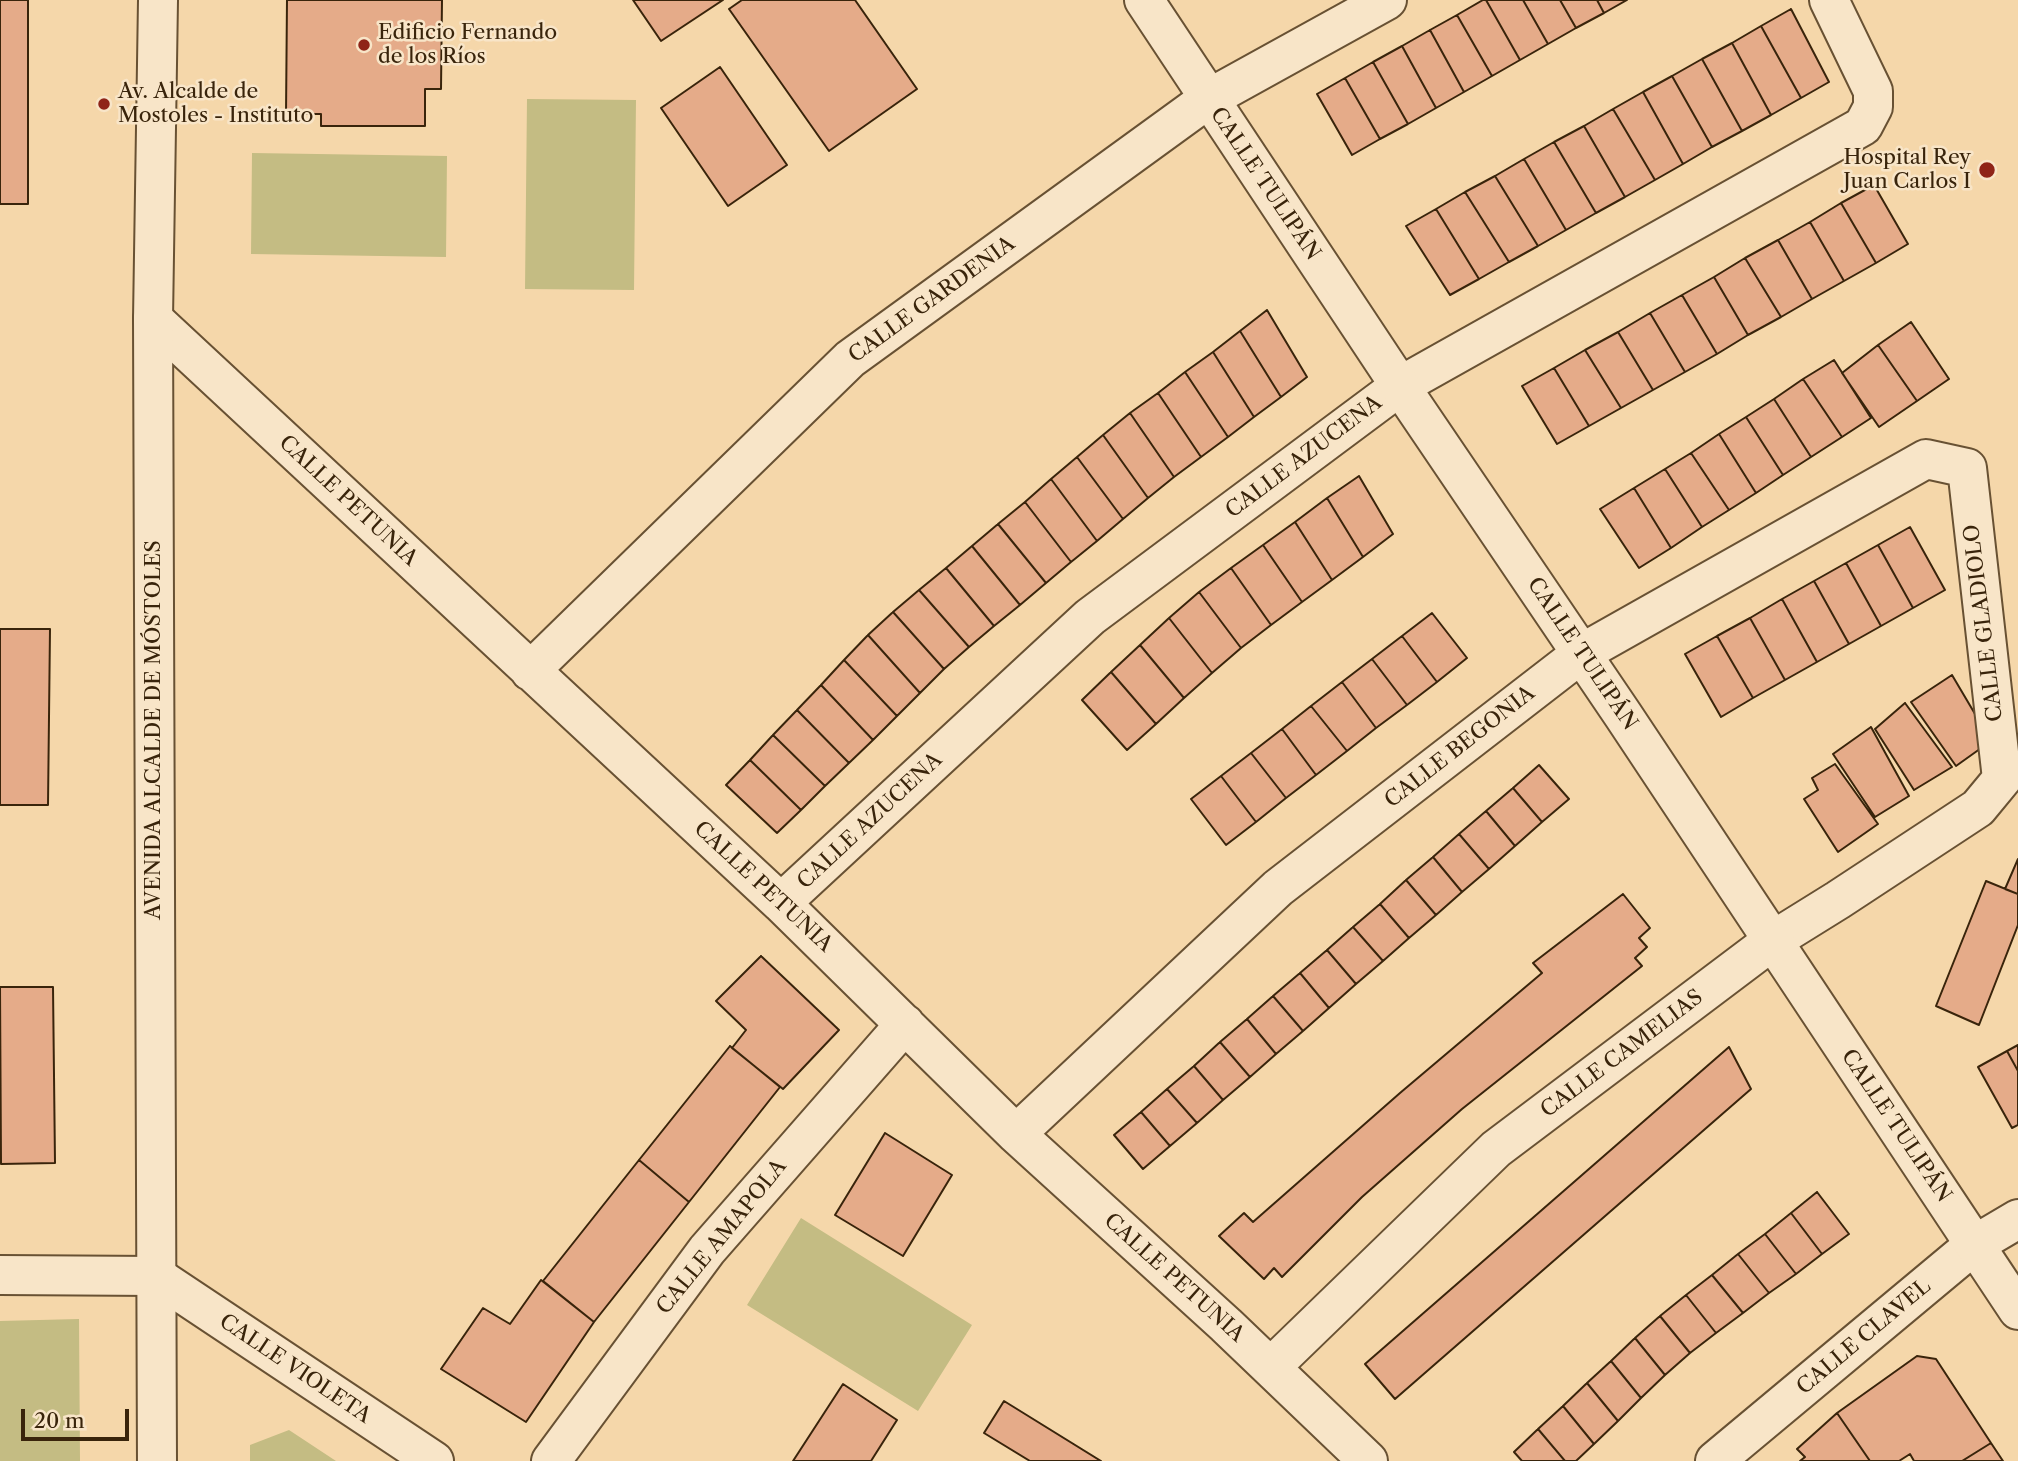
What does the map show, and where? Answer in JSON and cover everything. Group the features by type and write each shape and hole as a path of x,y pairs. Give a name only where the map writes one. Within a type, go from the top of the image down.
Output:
{"street":[{"name":"AVENIDA ALCALDE DE MÓSTOLES","path":"157,1461 153,319 158,0"},
{"name":"CALLE TULIPÁN","path":"1144,0 2018,1310"},
{"name":"CALLE GARDENIA","path":"530,671 850,359 1209,100 1388,0"},
{"name":"CALLE AZUCENA","path":"781,903 1090,617 1400,386 1863,126 1873,107 1873,91 1829,0"},
{"name":"CALLE PETUNIA","path":"153,319 781,903 1016,1134 1270,1367 1368,1461"},
{"name":"CALLE BEGONIA","path":"1016,1134 1278,888 1582,653 1926,459 1967,468"},
{"name":"CALLE GLADIOLO","path":"1967,468 2002,779"},
{"name":"CALLE CAMELIAS","path":"1270,1367 1496,1149 1772,941 1838,901 1978,808 2002,779"},
{"name":"CALLE AMAPOLA","path":"551,1461 707,1250 905,1024"},
{"name":"CALLE CLAVEL","path":"1715,1461 1974,1245 2018,1219"},
{"path":"0,1275 156,1276"},
{"name":"CALLE VIOLETA","path":"156,1276 434,1461"}],"shaded area":[{"path":"527,99 636,100 634,290 525,289"},
{"path":"252,153 447,156 446,257 251,254"},
{"path":"801,1218 972,1325 918,1411 747,1305"},
{"path":"79,1319 80,1461 0,1461 0,1321"},
{"path":"289,1430 336,1461 250,1461 250,1445"}],"building":[{"path":"0,0 28,0 28,204 0,204"},
{"name":"Edificio Fernando de los Ríos","path":"287,0 442,0 441,89 425,89 425,126 321,126 321,114 286,114"},
{"path":"633,0 723,0 661,41"},
{"path":"742,0 855,0 917,89 829,151 729,9"},
{"path":"1486,0 1520,60 1492,76 1457,15"},
{"path":"1486,0 1523,0 1548,44 1520,60"},
{"path":"1523,0 1560,0 1576,28 1548,44"},
{"path":"1560,0 1597,0 1604,13 1576,28"},
{"path":"1597,0 1627,0 1604,13"},
{"path":"1791,9 1829,82 1801,98 1761,26"},
{"path":"1457,15 1492,76 1464,92 1430,30"},
{"path":"1761,26 1801,98 1771,115 1732,43"},
{"path":"1430,30 1464,92 1436,108 1402,46"},
{"path":"1732,43 1771,115 1742,131 1702,59"},
{"path":"1402,46 1436,108 1408,124 1373,62"},
{"path":"1702,59 1742,131 1712,147 1672,76"},
{"path":"1373,62 1408,124 1380,139 1345,78"},
{"path":"720,67 787,165 728,206 661,108"},
{"path":"1672,76 1712,147 1683,164 1643,92"},
{"path":"1345,78 1380,139 1352,155 1317,94"},
{"path":"1643,92 1683,164 1655,180 1613,109"},
{"path":"1613,109 1655,180 1625,197 1584,126"},
{"path":"1584,126 1625,197 1596,213 1554,142"},
{"path":"1554,142 1596,213 1566,230 1524,159"},
{"path":"1524,159 1566,230 1538,246 1495,176"},
{"path":"1495,176 1538,246 1509,262 1465,192"},
{"path":"1874,185 1908,244 1876,263 1841,203"},
{"path":"1465,192 1509,262 1479,279 1436,209"},
{"path":"1841,203 1876,263 1844,281 1810,222"},
{"path":"1436,209 1479,279 1450,295 1406,226"},
{"path":"1810,222 1844,281 1812,299 1778,240"},
{"path":"1778,240 1812,299 1781,317 1745,258"},
{"path":"1745,258 1781,317 1748,335 1714,277"},
{"path":"1714,277 1748,335 1717,354 1682,295"},
{"path":"1682,295 1717,354 1685,372 1650,313"},
{"path":"1267,310 1307,377 1281,397 1240,331"},
{"path":"1650,313 1685,372 1653,390 1618,332"},
{"path":"1911,322 1949,379 1917,401 1878,345"},
{"path":"1240,331 1281,397 1254,417 1213,352"},
{"path":"1618,332 1653,390 1621,408 1585,350"},
{"path":"1878,345 1917,401 1879,427 1842,373"},
{"path":"1585,350 1621,408 1589,426 1554,368"},
{"path":"1213,352 1254,417 1228,437 1185,372"},
{"path":"1834,360 1871,418 1842,437 1803,379"},
{"path":"1554,368 1589,426 1557,444 1522,386"},
{"path":"1185,372 1228,437 1201,457 1158,393"},
{"path":"1803,379 1842,437 1811,457 1774,399"},
{"path":"1158,393 1201,457 1174,477 1130,413"},
{"path":"1774,399 1811,457 1783,475 1746,417"},
{"path":"1130,413 1174,477 1148,498 1103,435"},
{"path":"1746,417 1783,475 1756,493 1719,434"},
{"path":"1719,434 1756,493 1729,510 1691,453"},
{"path":"1103,435 1148,498 1123,519 1077,457"},
{"path":"1691,453 1729,510 1702,527 1665,469"},
{"path":"1077,457 1123,519 1097,541 1051,479"},
{"path":"1665,469 1702,527 1671,548 1634,488"},
{"path":"1359,476 1393,534 1363,557 1327,498"},
{"path":"1051,479 1097,541 1071,562 1025,502"},
{"path":"1634,488 1671,548 1639,568 1600,509"},
{"path":"1327,498 1363,557 1332,580 1295,522"},
{"path":"1025,502 1071,562 1046,583 998,524"},
{"path":"1295,522 1332,580 1302,602 1263,545"},
{"path":"998,524 1046,583 1020,605 972,546"},
{"path":"1910,527 1945,590 1913,608 1878,545"},
{"path":"1263,545 1302,602 1271,625 1231,568"},
{"path":"1878,545 1913,608 1881,626 1846,563"},
{"path":"972,546 1020,605 994,626 946,568"},
{"path":"1846,563 1881,626 1849,644 1814,581"},
{"path":"946,568 994,626 969,647 919,590"},
{"path":"1231,568 1271,625 1241,648 1199,592"},
{"path":"1814,581 1849,644 1817,662 1782,599"},
{"path":"919,590 969,647 944,669 893,612"},
{"path":"1199,592 1241,648 1212,673 1169,618"},
{"path":"1782,599 1817,662 1785,680 1750,618"},
{"path":"893,612 944,669 920,693 868,635"},
{"path":"1432,613 1467,658 1437,682 1402,636"},
{"path":"1169,618 1212,673 1184,698 1140,645"},
{"path":"1750,618 1785,680 1753,698 1717,636"},
{"path":"0,629 50,629 48,805 0,805"},
{"path":"868,635 920,693 897,716 844,660"},
{"path":"1402,636 1437,682 1407,705 1372,659"},
{"path":"1717,636 1753,698 1721,717 1685,654"},
{"path":"1140,645 1184,698 1156,724 1111,672"},
{"path":"1372,659 1407,705 1376,728 1342,682"},
{"path":"844,660 897,716 873,740 821,685"},
{"path":"1111,672 1156,724 1127,750 1082,700"},
{"path":"1952,675 1991,741 1956,766 1911,702"},
{"path":"1342,682 1376,728 1347,751 1311,706"},
{"path":"821,685 873,740 849,763 797,710"},
{"path":"1905,703 1952,767 1914,790 1875,729"},
{"path":"1311,706 1347,751 1316,775 1282,729"},
{"path":"797,710 849,763 825,786 773,735"},
{"path":"1871,727 1909,796 1875,817 1833,754"},
{"path":"1282,729 1316,775 1286,798 1251,753"},
{"path":"773,735 825,786 801,810 750,760"},
{"path":"1251,753 1286,798 1256,822 1221,776"},
{"path":"750,760 801,810 777,833 726,785"},
{"path":"1835,764 1878,824 1838,852 1804,799 1818,790 1812,778"},
{"path":"1539,765 1569,799 1542,822 1513,788"},
{"path":"1221,776 1256,822 1226,845 1191,799"},
{"path":"1513,788 1542,822 1515,846 1486,811"},
{"path":"1486,811 1515,846 1489,869 1459,834"},
{"path":"1459,834 1489,869 1462,892 1433,857"},
{"path":"1433,857 1462,892 1436,915 1406,880"},
{"path":"2018,859 2018,894 2005,889"},
{"path":"1406,880 1436,915 1409,938 1380,904"},
{"path":"1986,881 2018,894 2018,925 1979,1025 1936,1006"},
{"path":"1623,894 1650,928 1639,938 1647,947 1635,958 1642,966 1462,1109 1362,1197 1282,1277 1274,1268 1264,1279 1219,1236 1244,1213 1253,1222 1542,973 1533,963"},
{"path":"1380,904 1409,938 1383,961 1353,927"},
{"path":"1353,927 1383,961 1356,984 1327,950"},
{"path":"1327,950 1356,984 1329,1008 1300,973"},
{"path":"761,956 839,1030 783,1089 732,1048 746,1030 716,1001"},
{"path":"1300,973 1329,1008 1303,1031 1273,996"},
{"path":"0,987 53,987 55,1163 1,1164"},
{"path":"1273,996 1303,1031 1276,1054 1247,1019"},
{"path":"1247,1019 1276,1054 1250,1077 1220,1042"},
{"path":"1220,1042 1250,1077 1223,1100 1194,1066"},
{"path":"2018,1045 2018,1071 2007,1051"},
{"path":"730,1046 780,1087 689,1202 639,1160"},
{"path":"1729,1047 1751,1089 1395,1399 1365,1364"},
{"path":"2007,1051 2018,1071 2018,1125 2012,1128 1978,1067"},
{"path":"1194,1066 1223,1100 1197,1123 1167,1089"},
{"path":"1167,1089 1197,1123 1170,1146 1141,1112"},
{"path":"1141,1112 1170,1146 1143,1169 1114,1135"},
{"path":"885,1133 952,1175 903,1256 835,1215"},
{"path":"639,1160 689,1202 594,1322 543,1281"},
{"path":"1817,1192 1849,1234 1822,1254 1791,1213"},
{"path":"1791,1213 1822,1254 1796,1274 1765,1234"},
{"path":"1765,1234 1796,1274 1769,1293 1738,1254"},
{"path":"1738,1254 1769,1293 1743,1313 1712,1275"},
{"path":"1712,1275 1743,1313 1716,1333 1686,1295"},
{"path":"541,1280 594,1322 526,1422 441,1369 483,1308 510,1324"},
{"path":"1686,1295 1716,1333 1690,1353 1660,1316"},
{"path":"1660,1316 1690,1353 1665,1375 1635,1338"},
{"path":"1635,1338 1665,1375 1641,1398 1611,1361"},
{"path":"1917,1356 1936,1359 1991,1443 1962,1461 1914,1461 1910,1454 1899,1461 1870,1461 1837,1413"},
{"path":"1611,1361 1641,1398 1618,1421 1587,1383"},
{"path":"1587,1383 1618,1421 1594,1444 1563,1406"},
{"path":"843,1384 897,1420 871,1461 793,1461"},
{"path":"1004,1401 1101,1461 1030,1461 984,1433"},
{"path":"1563,1406 1594,1444 1576,1461 1565,1461 1538,1429"},
{"path":"1837,1413 1870,1461 1800,1461 1805,1457 1797,1449"},
{"path":"1538,1429 1565,1461 1522,1461 1514,1452"},
{"path":"1991,1443 2003,1461 1962,1461"}],"place":[{"name":"Edificio Fernando de los Ríos","path":"364,45"},
{"name":"Av. Alcalde de Mostoles - Instituto","path":"104,104"},
{"name":"Hospital Rey Juan Carlos I","path":"1987,170"}]}
